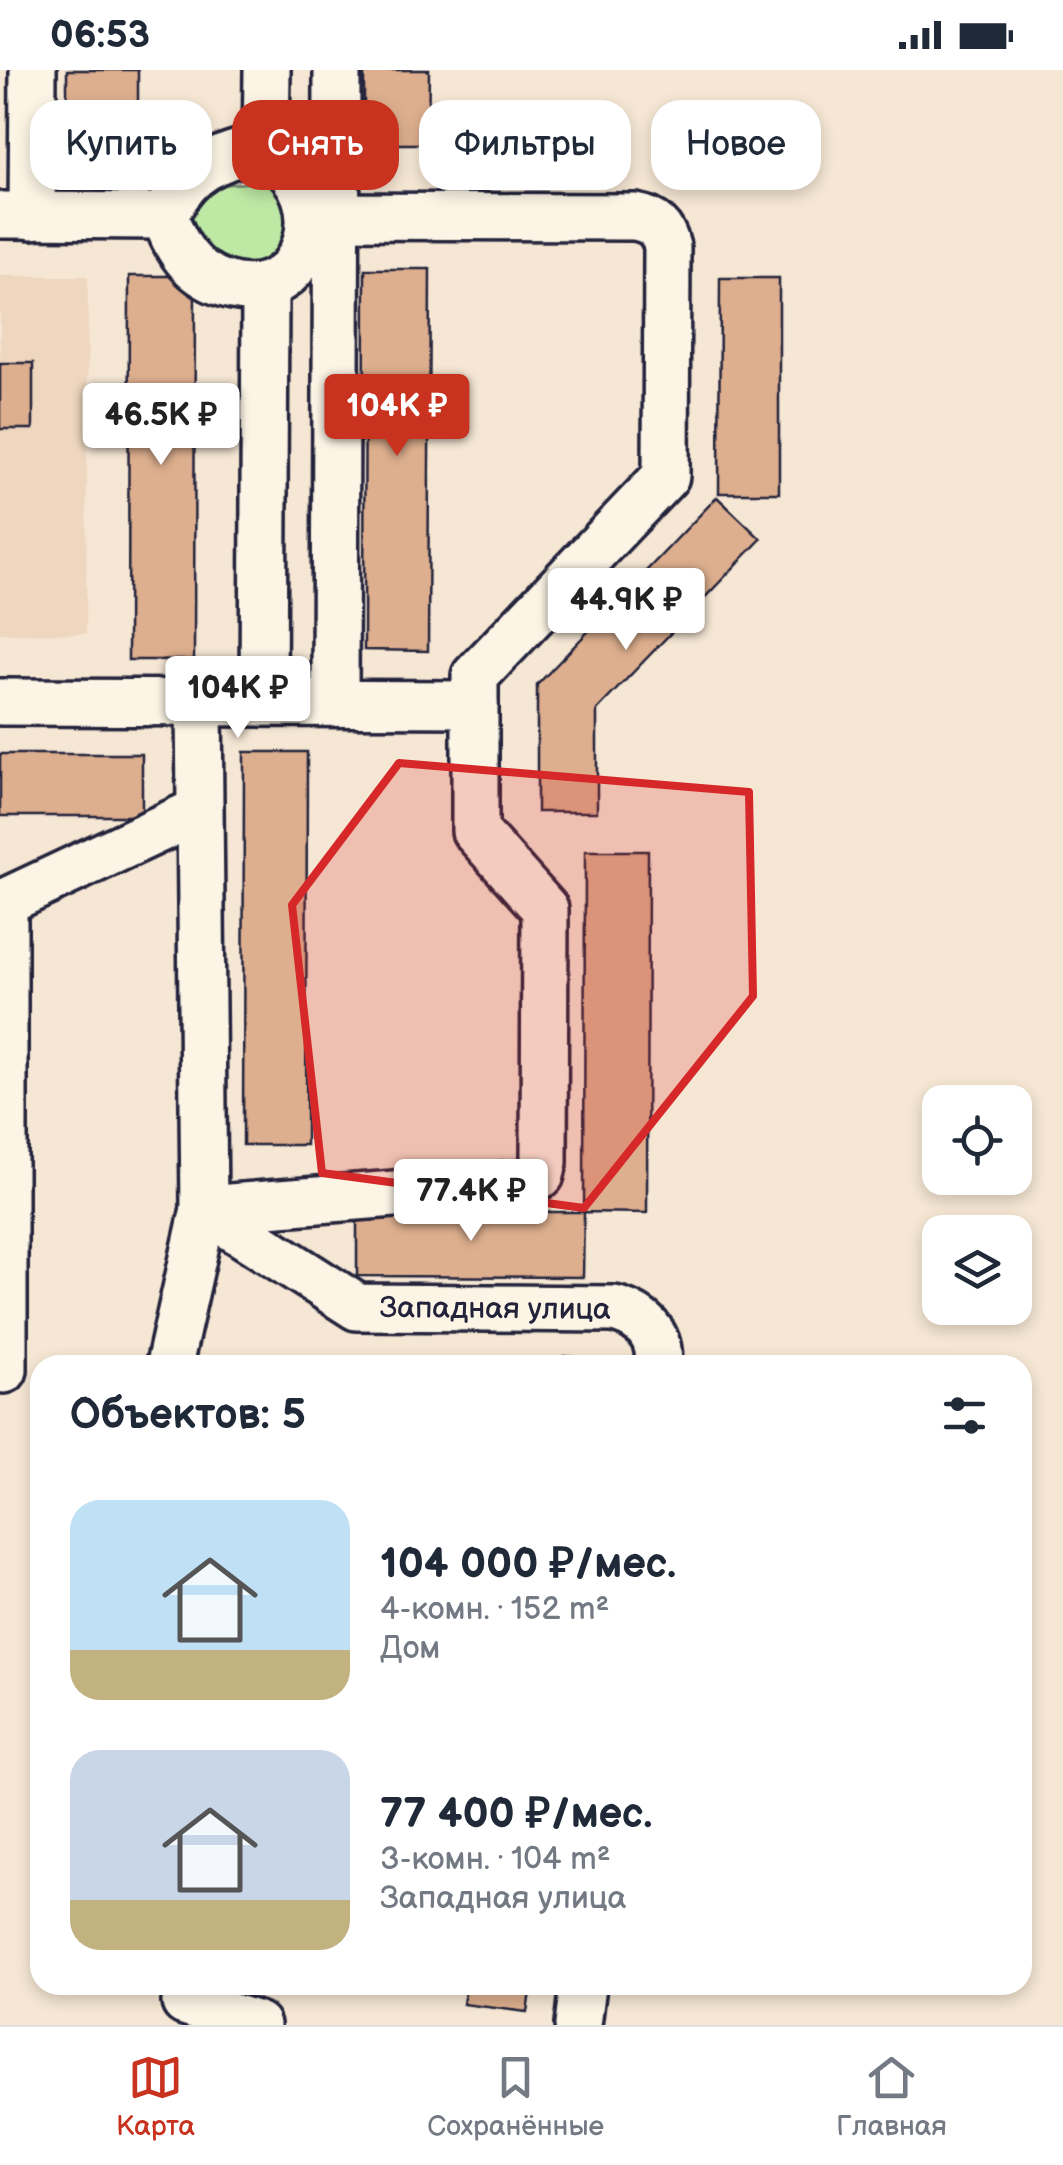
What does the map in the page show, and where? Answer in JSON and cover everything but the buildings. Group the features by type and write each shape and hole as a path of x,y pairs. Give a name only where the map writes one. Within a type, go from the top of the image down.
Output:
{"street":[{"path":"33,70 16,215 165,216"},
{"path":"266,70 266,100"},
{"path":"335,703 323,216 338,70"},
{"path":"232,156 193,174 176,192 165,216 174,241 190,264 212,280 238,288 265,289 290,272 323,216"},
{"path":"303,190 323,216"},
{"path":"204,1209 522,1184 540,1175 544,1162 545,909 475,830 476,676 666,476 665,238 654,223 636,217 323,216"},
{"path":"264,703 265,289"},
{"path":"0,702 476,704"},
{"path":"171,1355 204,1209 199,703"},
{"path":"4,1370 4,902 198,811"},
{"name":"Западная улица","path":"204,1209 356,1307 614,1309 641,1320 657,1343 658,1355"},
{"path":"578,2025 582,1995"},
{"path":"184,2004 257,2025"}],"highlighted area":[{"path":"399,763 749,792 753,996 584,1208 322,1173 292,905"}],"shaded area":[{"path":"0,276 88,276 86,634 0,633"}],"green space":[{"path":"232,184 232,190 283,190 296,202 294,243 249,275 197,245 191,211 218,185"}]}
